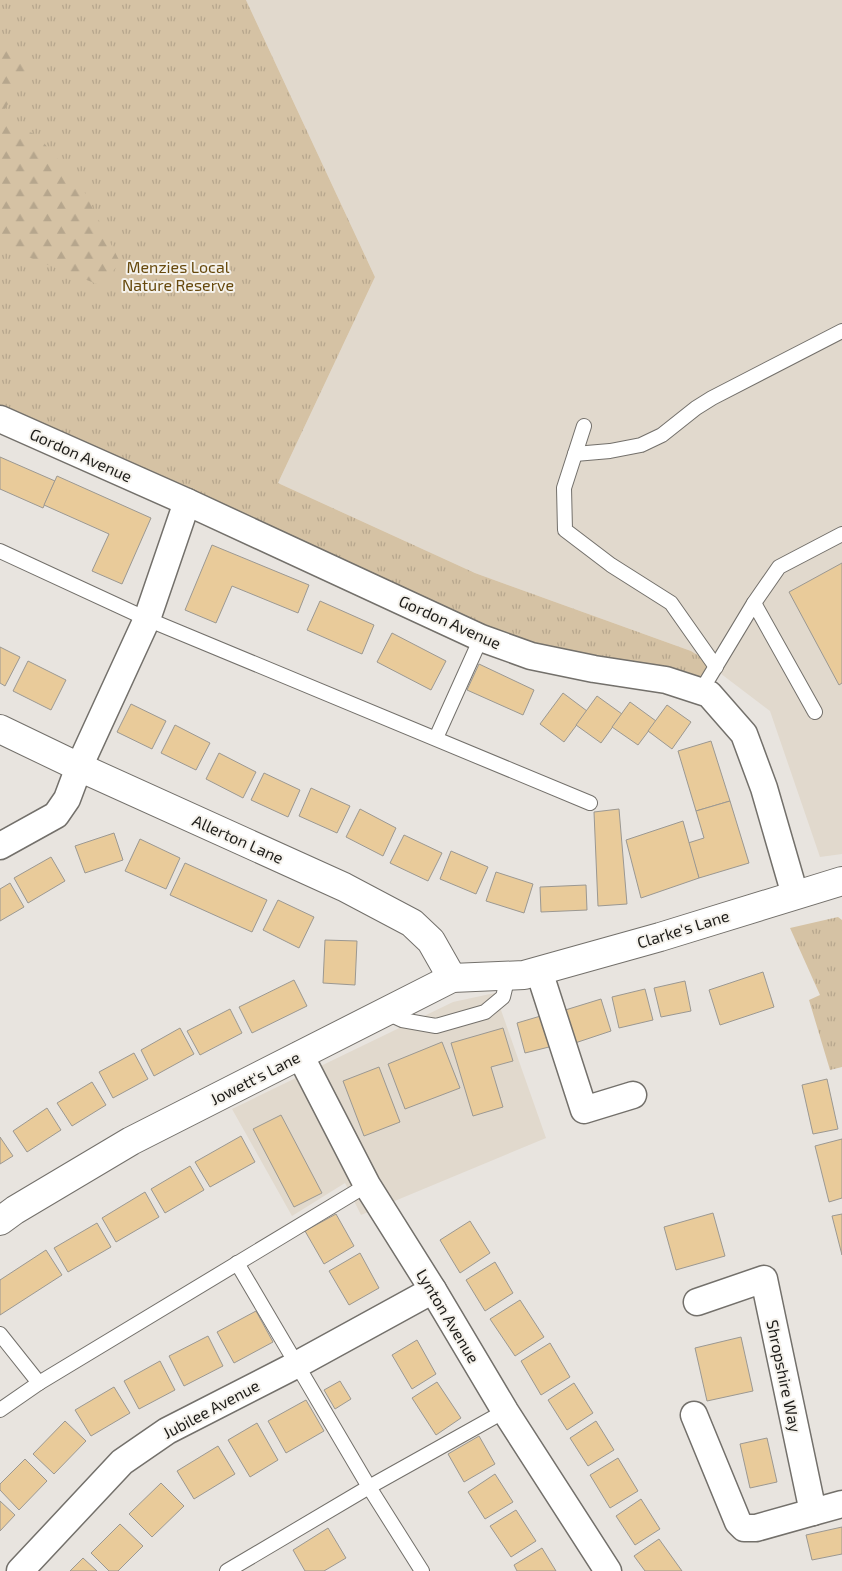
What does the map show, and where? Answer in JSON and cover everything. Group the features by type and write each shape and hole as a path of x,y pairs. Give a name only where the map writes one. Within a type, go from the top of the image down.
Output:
{"street":[{"name":"Gordon Avenue","path":"0,420 187,502 481,638 531,656 594,669 666,680 709,694 744,734 764,788 795,895"},
{"path":"0,846 56,814 66,799 147,619 187,502"},
{"name":"Allerton Lane","path":"0,729 79,767 344,887 412,923 431,941 452,978"},
{"name":"Clarke's Lane","path":"523,974 660,937 842,881"},
{"path":"523,974 584,1110 632,1095"},
{"name":"Jowett's Lane","path":"0,1221 15,1210 131,1141 452,978 523,974"},
{"name":"Lynton Avenue","path":"300,1055 367,1185 433,1290 505,1411 608,1571"},
{"name":"Shropshire Way","path":"697,1302 764,1280 813,1512"},
{"name":"Jubilee Avenue","path":"20,1571 122,1462 167,1431 298,1364 433,1290"},
{"path":"694,1415 738,1522 744,1528 756,1528 842,1504"}],"lane":[{"path":"575,454 610,451 641,445 662,435 712,398 842,331"},
{"path":"584,426 564,488 565,530 611,565 671,604 716,667"},
{"path":"701,691 754,603 779,567 842,534"},
{"path":"0,551 147,619 590,802"},
{"path":"754,603 815,712"},
{"path":"436,738 481,638"},
{"path":"385,1012 402,1020 436,1026 477,1015 485,1012 503,997 523,974"},
{"path":"0,1410 39,1383 367,1185"},
{"path":"237,1263 369,1487 422,1571"},
{"path":"0,1334 39,1383"},
{"path":"227,1571 369,1487 505,1411"}],"shaded area":[{"path":"246,0 842,0 842,854 820,857 770,711 691,651 475,573 278,483 375,277"},
{"path":"495,993 546,1138 361,1215 345,1183 292,1216 232,1109 453,1002"}],"green space":[{"name":"Menzies Local Nature Reserve","path":"0,0 246,0 375,277 278,483 475,573 691,651 716,667 701,691 531,656 0,419"},
{"path":"0,36 29,70 0,117"},
{"path":"0,117 38,136 83,189 120,262 102,286 0,246"},
{"path":"838,917 842,920 842,1067 830,1070 809,1000 820,995 790,928"}],"building":[{"path":"0,457 55,481 43,508 0,489"},
{"path":"57,476 151,518 122,584 92,571 109,534 44,505"},
{"path":"212,545 309,585 298,613 232,586 216,623 185,610"},
{"path":"842,563 842,683 839,685 789,592"},
{"path":"320,601 374,625 362,654 307,630"},
{"path":"392,633 446,661 431,690 377,662"},
{"path":"0,647 20,657 5,686 0,683"},
{"path":"28,661 66,680 51,710 13,691"},
{"path":"479,664 534,690 523,715 467,690"},
{"path":"563,693 587,711 564,742 540,724"},
{"path":"597,696 622,714 601,743 576,725"},
{"path":"630,702 656,721 638,745 612,727"},
{"path":"131,704 166,721 152,749 117,732"},
{"path":"667,705 691,722 672,749 648,731"},
{"path":"175,725 210,743 196,770 161,753"},
{"path":"711,741 730,801 696,811 678,751"},
{"path":"219,753 256,772 243,798 206,779"},
{"path":"264,773 300,790 288,817 251,800"},
{"path":"311,788 350,806 337,833 299,816"},
{"path":"730,801 749,863 699,878 688,843 704,838 696,811"},
{"path":"360,809 396,828 383,856 346,837"},
{"path":"619,809 627,904 598,906 594,812"},
{"path":"683,821 699,878 641,898 626,840"},
{"path":"114,833 123,860 85,873 75,846"},
{"path":"404,835 442,853 428,881 390,863"},
{"path":"140,839 180,858 166,889 125,871"},
{"path":"451,851 488,867 476,894 440,879"},
{"path":"51,857 65,881 28,903 14,878"},
{"path":"185,863 267,900 252,932 170,895"},
{"path":"496,872 533,884 524,913 486,901"},
{"path":"10,883 24,907 0,921 0,889"},
{"path":"586,885 587,910 541,912 540,887"},
{"path":"278,900 314,917 299,948 263,930"},
{"path":"325,940 357,941 355,985 323,983"},
{"path":"763,972 774,1007 720,1025 709,990"},
{"path":"294,980 307,1006 252,1033 239,1007"},
{"path":"685,981 691,1011 661,1017 654,988"},
{"path":"645,989 653,1020 619,1028 612,997"},
{"path":"601,999 611,1031 572,1044 562,1011"},
{"path":"230,1009 242,1033 200,1055 187,1031"},
{"path":"544,1015 553,1046 525,1053 517,1023"},
{"path":"180,1028 194,1054 154,1076 141,1050"},
{"path":"503,1028 513,1061 491,1067 503,1107 473,1116 451,1043"},
{"path":"442,1042 460,1088 405,1109 388,1064"},
{"path":"134,1053 148,1079 113,1098 99,1072"},
{"path":"379,1067 400,1122 364,1136 343,1081"},
{"path":"827,1079 838,1129 813,1134 802,1085"},
{"path":"92,1082 106,1105 72,1126 57,1103"},
{"path":"47,1108 61,1130 27,1152 13,1131"},
{"path":"281,1115 322,1193 294,1207 253,1129"},
{"path":"241,1136 255,1162 210,1187 195,1162"},
{"path":"0,1137 13,1156 0,1164"},
{"path":"842,1139 842,1198 829,1202 815,1146"},
{"path":"190,1166 204,1190 165,1213 151,1189"},
{"path":"145,1192 159,1217 116,1242 102,1218"},
{"path":"713,1213 725,1256 676,1270 664,1227"},
{"path":"336,1214 354,1246 324,1264 305,1231"},
{"path":"842,1214 842,1255 832,1216"},
{"path":"470,1221 490,1253 460,1273 440,1240"},
{"path":"97,1223 111,1247 68,1272 54,1248"},
{"path":"46,1250 62,1275 0,1315 0,1280"},
{"path":"360,1253 379,1288 349,1305 329,1271"},
{"path":"495,1262 513,1293 485,1311 466,1280"},
{"path":"520,1300 544,1337 515,1356 490,1319"},
{"path":"256,1311 273,1342 234,1363 217,1332"},
{"path":"208,1336 223,1366 184,1386 169,1356"},
{"path":"741,1337 753,1391 707,1401 695,1348"},
{"path":"417,1340 436,1374 412,1389 392,1355"},
{"path":"550,1343 570,1377 541,1395 521,1361"},
{"path":"160,1361 175,1390 139,1409 124,1381"},
{"path":"340,1381 351,1399 335,1409 324,1390"},
{"path":"437,1382 461,1418 436,1435 412,1398"},
{"path":"574,1383 593,1413 567,1430 548,1400"},
{"path":"114,1387 130,1413 91,1436 75,1410"},
{"path":"306,1400 324,1431 286,1453 268,1421"},
{"path":"65,1421 86,1441 54,1474 33,1454"},
{"path":"596,1421 614,1450 588,1466 570,1438"},
{"path":"257,1423 278,1460 250,1477 228,1440"},
{"path":"479,1436 495,1464 464,1482 448,1454"},
{"path":"767,1438 777,1482 750,1488 740,1444"},
{"path":"218,1446 235,1474 194,1499 177,1471"},
{"path":"618,1458 638,1491 610,1508 590,1475"},
{"path":"25,1459 47,1481 19,1510 0,1490 0,1484"},
{"path":"495,1474 513,1502 485,1519 468,1492"},
{"path":"161,1483 184,1506 152,1537 129,1514"},
{"path":"641,1499 660,1529 635,1545 616,1516"},
{"path":"0,1501 15,1515 0,1531"},
{"path":"516,1510 536,1541 511,1557 490,1526"},
{"path":"120,1524 143,1546 118,1571 109,1571 91,1553"},
{"path":"842,1527 842,1554 812,1560 806,1535"},
{"path":"328,1528 346,1558 324,1571 305,1571 293,1550"},
{"path":"659,1539 682,1571 645,1571 634,1556"},
{"path":"542,1548 556,1571 517,1571 514,1565"},
{"path":"83,1558 97,1571 70,1571"}]}
